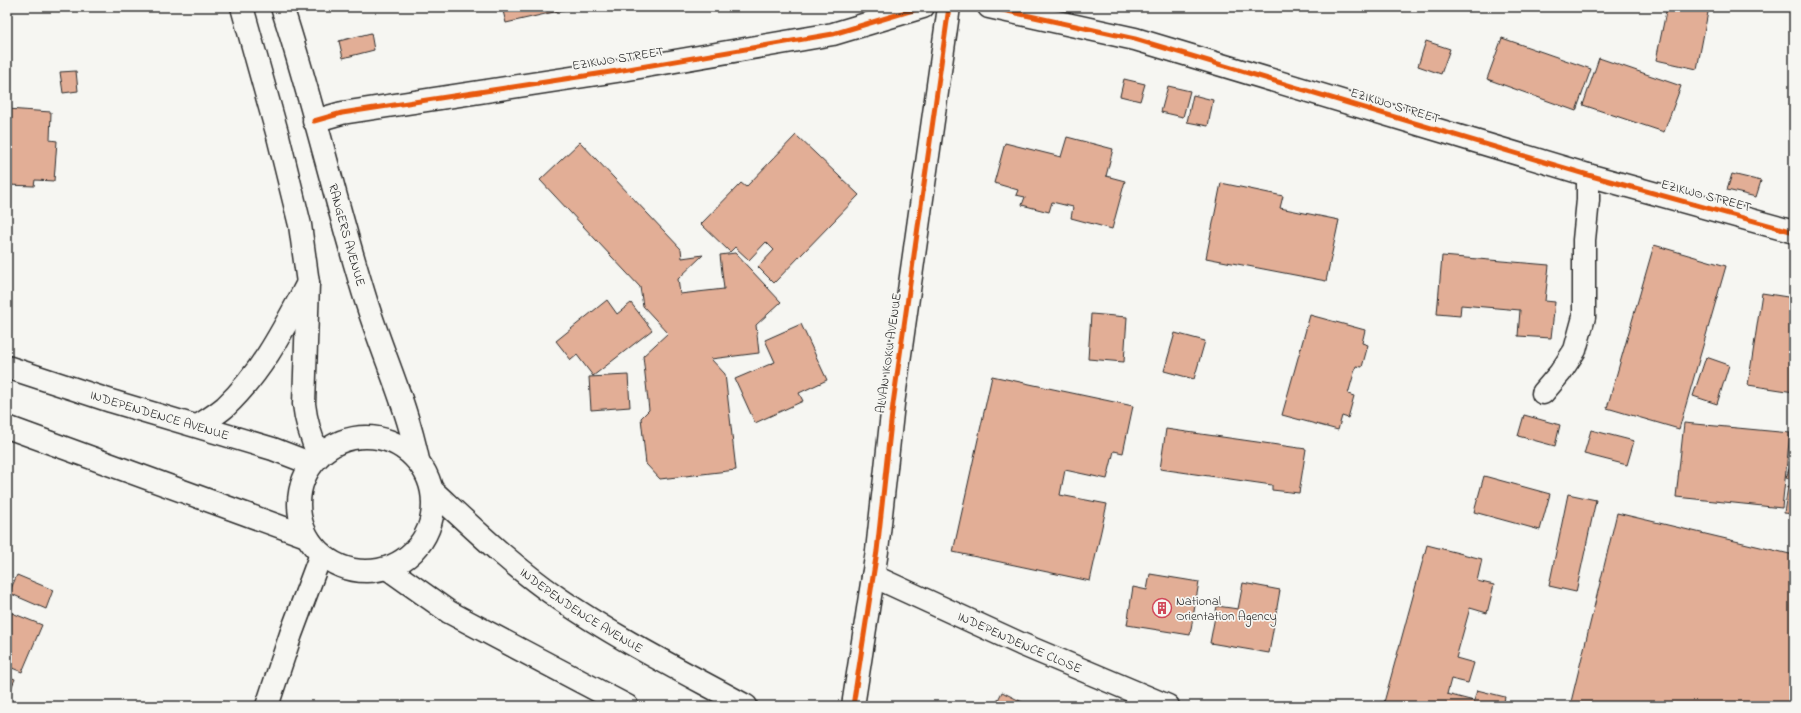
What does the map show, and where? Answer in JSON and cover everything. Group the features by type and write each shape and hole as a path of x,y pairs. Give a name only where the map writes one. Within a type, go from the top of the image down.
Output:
{"street":[{"path":"242,7 278,136 300,225 308,283 304,404 306,421 315,460"},
{"name":"RANGERS AVENUE","path":"282,7 297,52 314,120 367,304 406,412 418,460"},
{"name":"EZIKWO STREET","path":"314,120 342,113 618,71 833,34 923,7"},
{"name":"ALVAN IKOKU AVENUE","path":"854,704 873,576 894,397 949,7"},
{"name":"EZIKWO STREET","path":"989,7 1135,39 1588,175 1794,232"},
{"path":"1543,393 1560,373 1574,350 1584,317 1584,247 1588,200 1588,175"},
{"path":"198,426 224,408 264,363 308,283"},
{"name":"INDEPENDENCE AVENUE","path":"7,367 111,401 315,460"},
{"path":"7,427 306,536"},
{"path":"359,437 381,438 401,446 418,460 428,475 433,491 433,515 425,538 409,557 387,568 375,571 351,570 330,561 321,554 306,536 300,518 298,499 303,480 315,460 337,443 359,437"},
{"name":"INDEPENDENCE AVENUE","path":"433,491 492,546 556,597 619,637 746,706"},
{"path":"267,706 290,634 321,554"},
{"path":"387,568 449,612 628,706"},
{"name":"INDEPENDENCE CLOSE","path":"873,576 1021,644 1168,706"}],"building":[{"path":"502,7 576,7 506,23"},
{"path":"1667,7 1709,7 1697,69 1656,60"},
{"path":"371,33 374,50 343,58 339,41"},
{"path":"1502,38 1591,69 1576,111 1487,79"},
{"path":"1426,41 1450,49 1441,74 1418,66"},
{"path":"1599,58 1681,86 1664,132 1583,105"},
{"path":"76,71 78,91 63,93 60,72"},
{"path":"1124,79 1145,84 1140,101 1120,96"},
{"path":"1168,86 1190,91 1183,117 1161,112"},
{"path":"1193,95 1213,100 1208,126 1187,122"},
{"path":"7,109 51,112 50,140 57,141 54,181 35,180 34,186 7,185"},
{"path":"796,135 859,195 774,283 758,267 774,250 766,242 749,260 735,247 730,252 701,224 741,183 746,187"},
{"path":"1067,137 1113,149 1106,176 1125,181 1112,229 1071,218 1073,207 1052,202 1049,212 1022,205 1025,197 1016,195 1018,190 994,183 1005,143 1061,157"},
{"path":"580,142 681,249 682,258 703,255 678,279 680,294 724,289 720,255 735,253 781,302 756,325 759,353 711,359 725,374 736,470 660,479 646,464 641,418 649,410 643,356 668,333 643,306 640,287 540,180"},
{"path":"1732,174 1761,181 1756,197 1727,190"},
{"path":"1221,183 1283,196 1280,208 1339,220 1326,281 1206,258"},
{"path":"1654,245 1726,266 1679,429 1607,408"},
{"path":"1442,256 1549,265 1545,301 1555,302 1551,338 1518,336 1520,310 1461,305 1460,316 1437,314"},
{"path":"1762,293 1794,298 1794,392 1748,385"},
{"path":"607,300 617,314 631,303 652,330 593,376 577,355 571,360 556,341"},
{"path":"1091,314 1127,317 1124,362 1088,359"},
{"path":"1310,315 1365,330 1362,343 1368,345 1362,367 1356,366 1348,394 1354,396 1348,418 1342,416 1338,430 1282,415"},
{"path":"801,324 827,380 799,393 803,401 755,423 735,379 775,362 765,340"},
{"path":"1175,333 1205,341 1194,379 1164,371"},
{"path":"1706,357 1729,365 1717,404 1693,396"},
{"path":"628,375 630,407 591,410 589,377"},
{"path":"992,376 1133,406 1123,453 1114,451 1107,479 1065,470 1060,495 1107,504 1090,581 953,552"},
{"path":"1524,415 1560,425 1555,446 1518,436"},
{"path":"1684,423 1790,433 1782,508 1676,497"},
{"path":"1166,429 1306,449 1299,493 1272,490 1272,485 1160,469"},
{"path":"1591,430 1634,441 1627,465 1584,454"},
{"path":"1794,455 1794,480 1786,478"},
{"path":"1484,476 1550,494 1540,530 1474,512"},
{"path":"1788,486 1794,487 1794,514 1784,513"},
{"path":"1568,494 1596,500 1576,592 1549,586"},
{"path":"1617,513 1794,555 1794,706 1570,706"},
{"path":"1427,545 1482,559 1477,581 1494,585 1487,613 1470,608 1456,658 1474,663 1468,683 1451,679 1447,694 1474,701 1477,690 1505,697 1503,706 1383,706"},
{"name":"National Orientation Agency","path":"1150,574 1199,582 1190,635 1127,625 1133,587 1147,590"},
{"path":"17,575 53,590 46,609 9,593"},
{"path":"1243,583 1280,590 1269,653 1210,643 1217,606 1238,609"},
{"path":"7,611 42,625 22,672 7,666"},
{"path":"7,676 15,679 7,698"},
{"path":"1002,692 1030,706 995,706"}],"cycle path":[{"path":"314,121 342,113 617,71 833,34 923,7"},
{"path":"853,706 877,551 893,404 949,7"},
{"path":"989,7 1135,39 1588,175 1794,232"}],"place":[{"name":"National Orientation Agency","path":"1162,608"}]}
